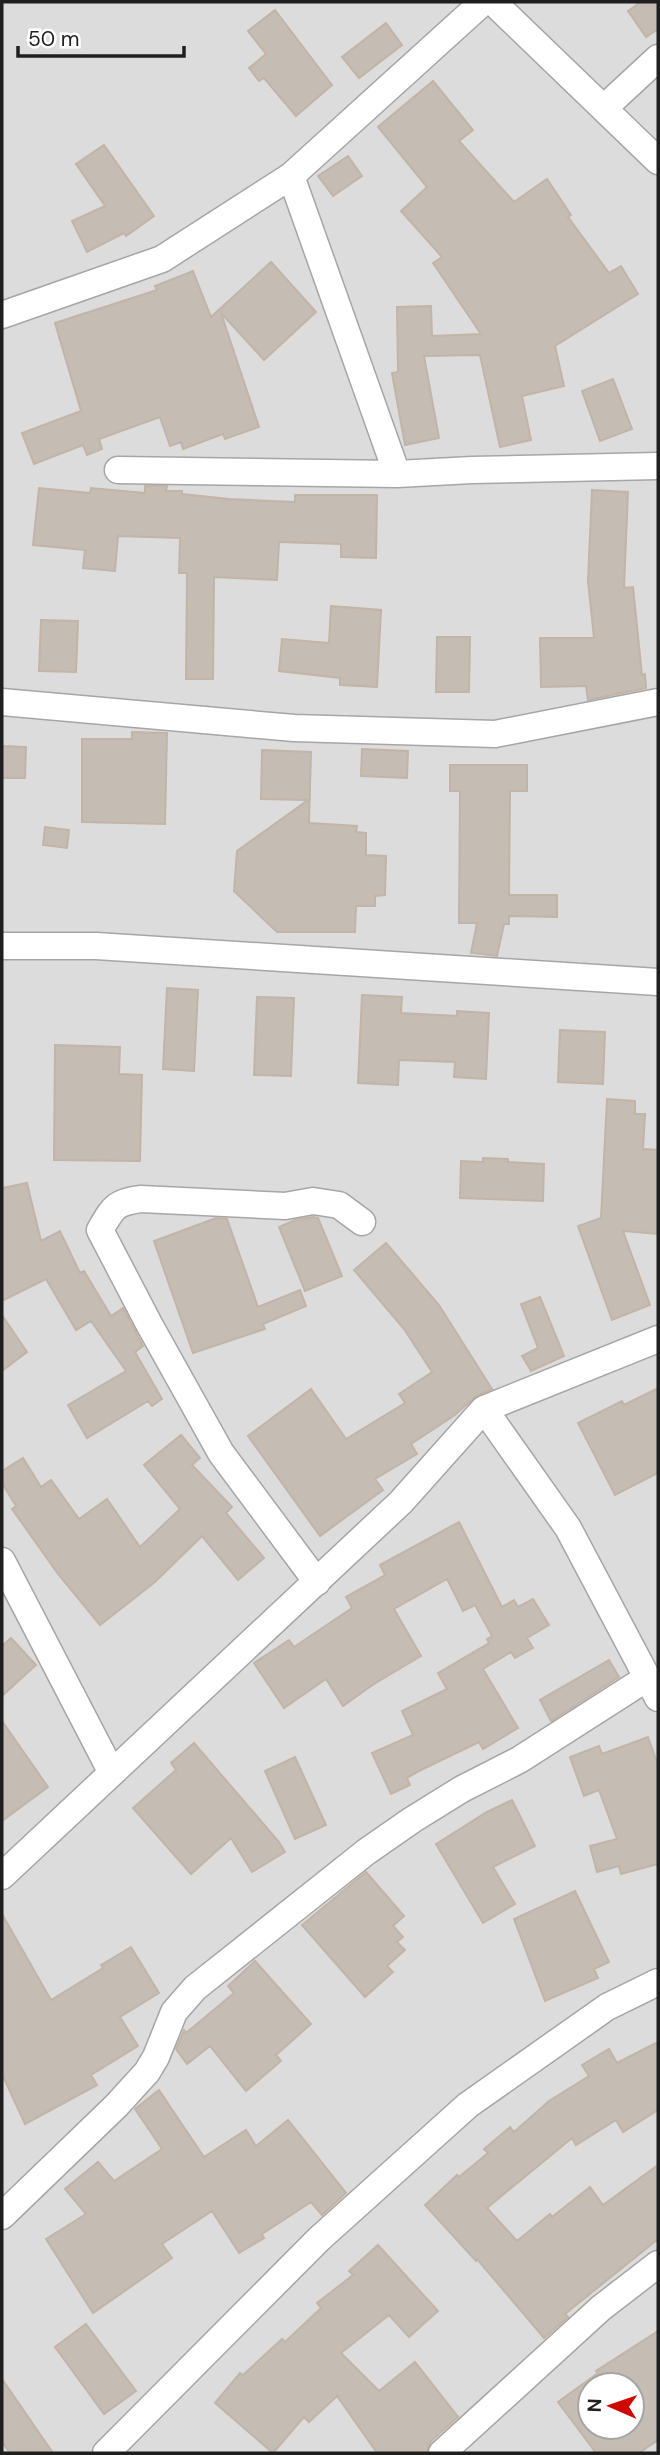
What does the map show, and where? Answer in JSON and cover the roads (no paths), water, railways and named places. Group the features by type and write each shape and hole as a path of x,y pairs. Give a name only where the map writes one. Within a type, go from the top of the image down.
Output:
{"street":[{"path":"2,315 162,259 291,176 483,2"},
{"path":"494,2 658,161"},
{"path":"604,108 658,58"},
{"path":"291,176 397,474"},
{"path":"118,470 397,474 658,466"},
{"path":"2,702 294,728 495,734 658,702"},
{"path":"2,946 96,946 658,982"},
{"path":"317,1582 221,1453 100,1230 111,1212 123,1201 141,1199 285,1206 313,1201 339,1205 362,1222"},
{"path":"2,1876 401,1502 484,1409 658,1339"},
{"path":"2,2216 116,2106 147,2072 174,2012 195,1988 366,1852 412,1820 462,1789 653,1688 568,1528 484,1409"},
{"path":"2,1561 112,1773"},
{"path":"106,2453 318,2239 468,2105 607,2007 658,1982"},
{"path":"442,2453 601,2308 658,2264"}]}
